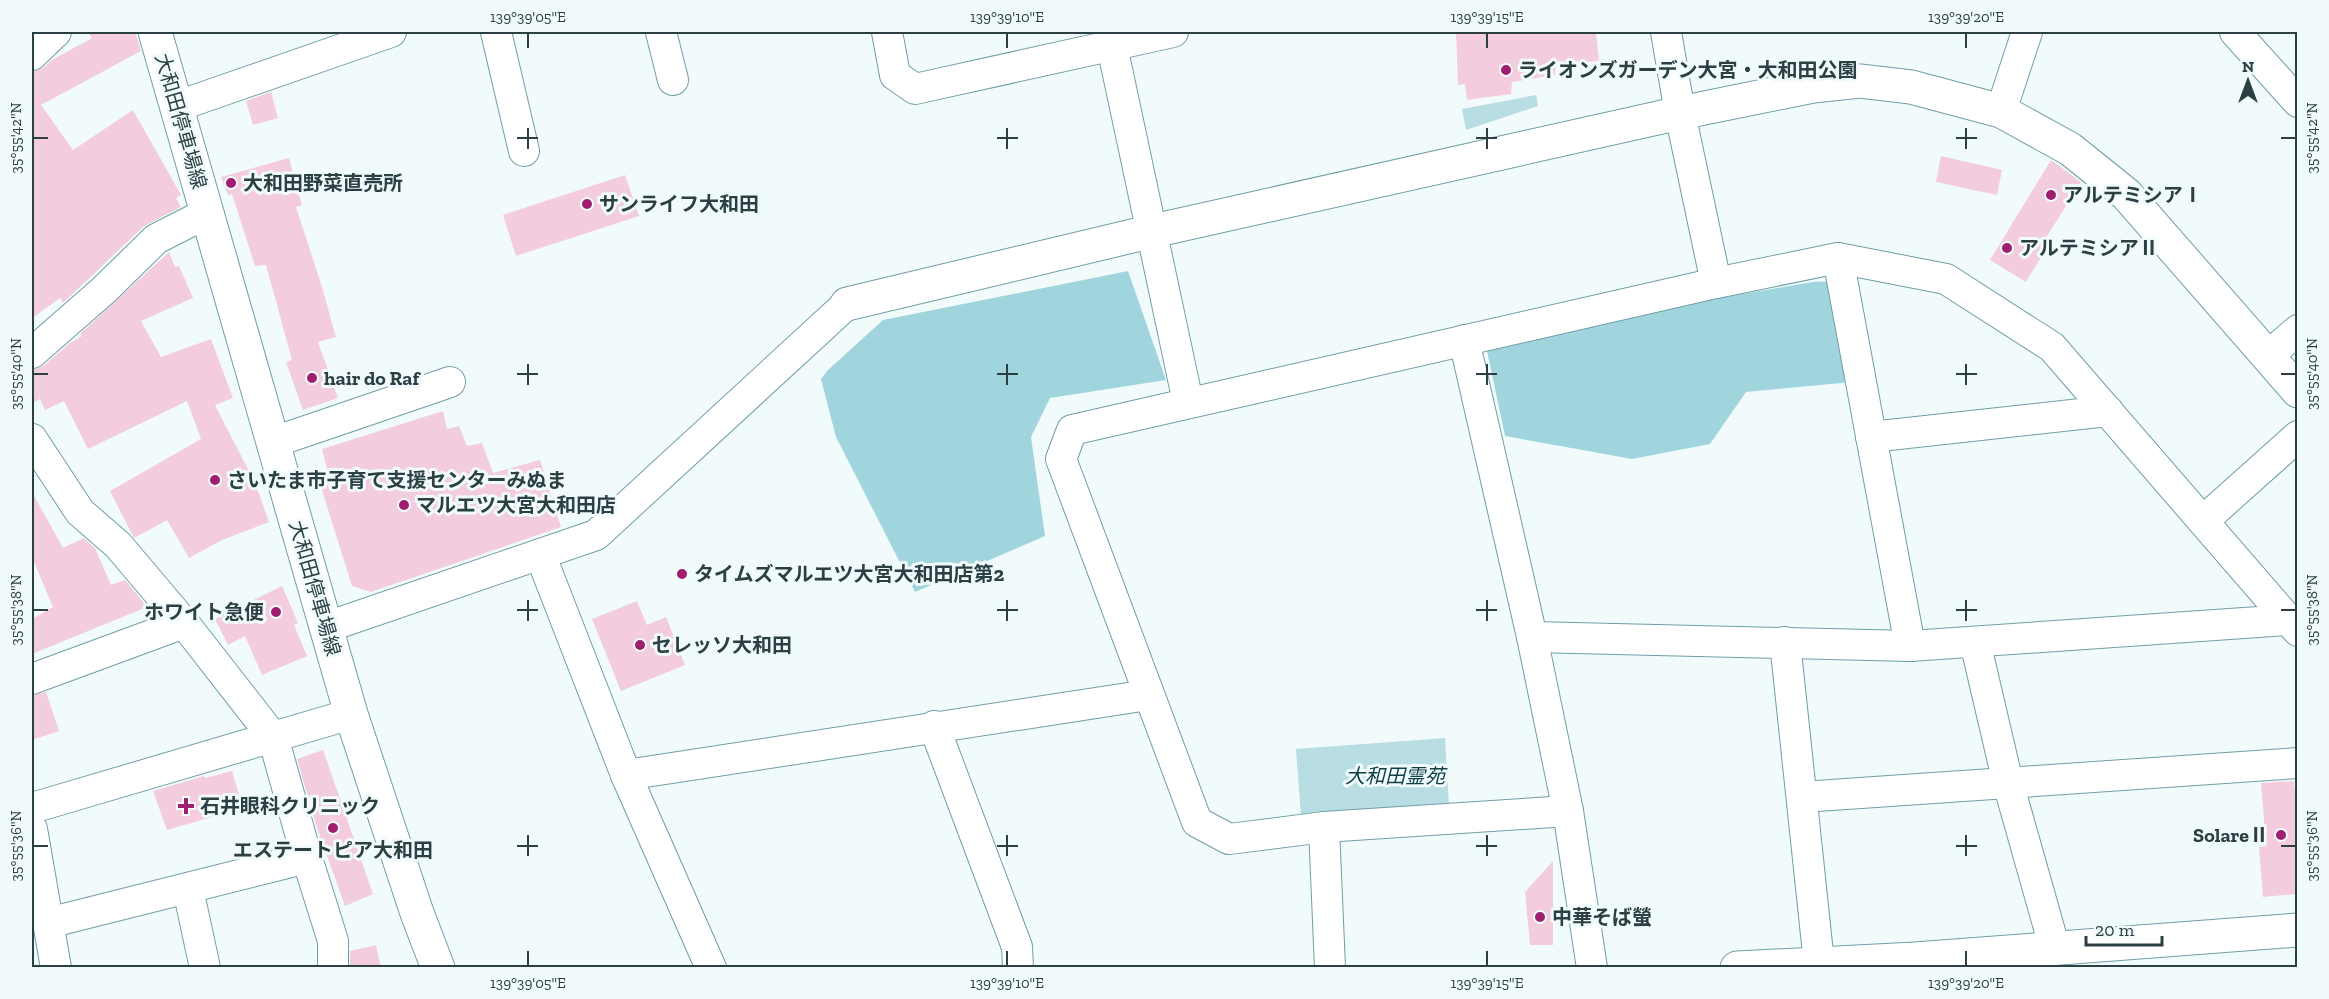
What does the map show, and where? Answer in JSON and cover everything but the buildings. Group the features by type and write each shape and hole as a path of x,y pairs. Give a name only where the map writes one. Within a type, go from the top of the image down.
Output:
{"street":[{"path":"32,55 56,32"},
{"name":"大和田停車場線","path":"155,32 351,714 417,913 438,968"},
{"path":"178,106 391,32"},
{"path":"496,32 524,151"},
{"path":"661,32 673,80"},
{"path":"887,32 895,75 915,89 1110,38 1173,32"},
{"path":"1666,32 1680,113 1716,283"},
{"path":"2001,111 2027,32"},
{"path":"2235,32 2298,102"},
{"path":"1110,38 1188,402"},
{"path":"327,627 596,535 847,304 1153,231 1680,113 1813,86 1860,81 1911,87 2001,111 2070,149 2126,194 2298,391"},
{"path":"32,353 104,290 156,239 207,213"},
{"path":"1838,258 1910,646"},
{"path":"1568,810 1324,827 1229,839 1197,822 1061,459 1072,430 1716,283 1838,258 1946,279 2052,347 2293,626"},
{"path":"2268,356 2298,330"},
{"path":"1464,340 1532,637 1568,810 1592,968"},
{"path":"274,442 450,382"},
{"path":"1871,437 2108,411"},
{"path":"2203,521 2298,436"},
{"path":"32,439 80,512 118,545 184,623 273,737 333,941 333,968"},
{"path":"540,554 626,775 711,968"},
{"path":"32,679 184,623"},
{"path":"1532,637 1910,646 2293,626"},
{"path":"1785,642 1819,963"},
{"path":"1975,642 2008,783 2064,955"},
{"path":"626,775 1148,695"},
{"path":"32,808 351,714"},
{"path":"934,726 1017,947 1018,968"},
{"path":"1802,797 2298,763"},
{"path":"1324,827 1330,968"},
{"path":"32,829 56,968"},
{"path":"48,923 308,858"},
{"path":"188,889 205,968"},
{"path":"1737,968 2064,955 2298,930"}],"green space":[{"path":"1536,95 1538,106 1466,130 1462,109"},
{"name":"大和田霊苑","path":"1445,738 1449,807 1301,816 1296,749"}],"shaded area":[{"path":"1128,271 1166,380 1050,398 1031,437 1045,536 915,592 836,437 821,379 883,320"},
{"path":"1835,281 1852,382 1746,392 1710,444 1632,459 1505,436 1487,351 1713,299 1813,282"}],"place":[{"name":"ライオンズガーデン大宮・大和田公園","path":"1506,70"},
{"name":"大和田野菜直売所","path":"231,183"},
{"name":"アルテミシアⅠ","path":"2051,195"},
{"name":"サンライフ大和田","path":"587,204"},
{"name":"アルテミシアⅡ","path":"2007,248"},
{"name":"hair do Raf","path":"312,378"},
{"name":"さいたま市子育て支援センターみぬま","path":"215,480"},
{"name":"マルエツ大宮大和田店","path":"404,505"},
{"name":"タイムズマルエツ大宮大和田店第2","path":"682,574"},
{"name":"ホワイト急便","path":"276,612"},
{"name":"セレッソ大和田","path":"640,645"},
{"name":"石井眼科クリニック","path":"186,806"},
{"name":"エステートピア大和田","path":"333,828"},
{"name":"SolareⅡ","path":"2281,835"},
{"name":"中華そば螢","path":"1540,917"}]}
